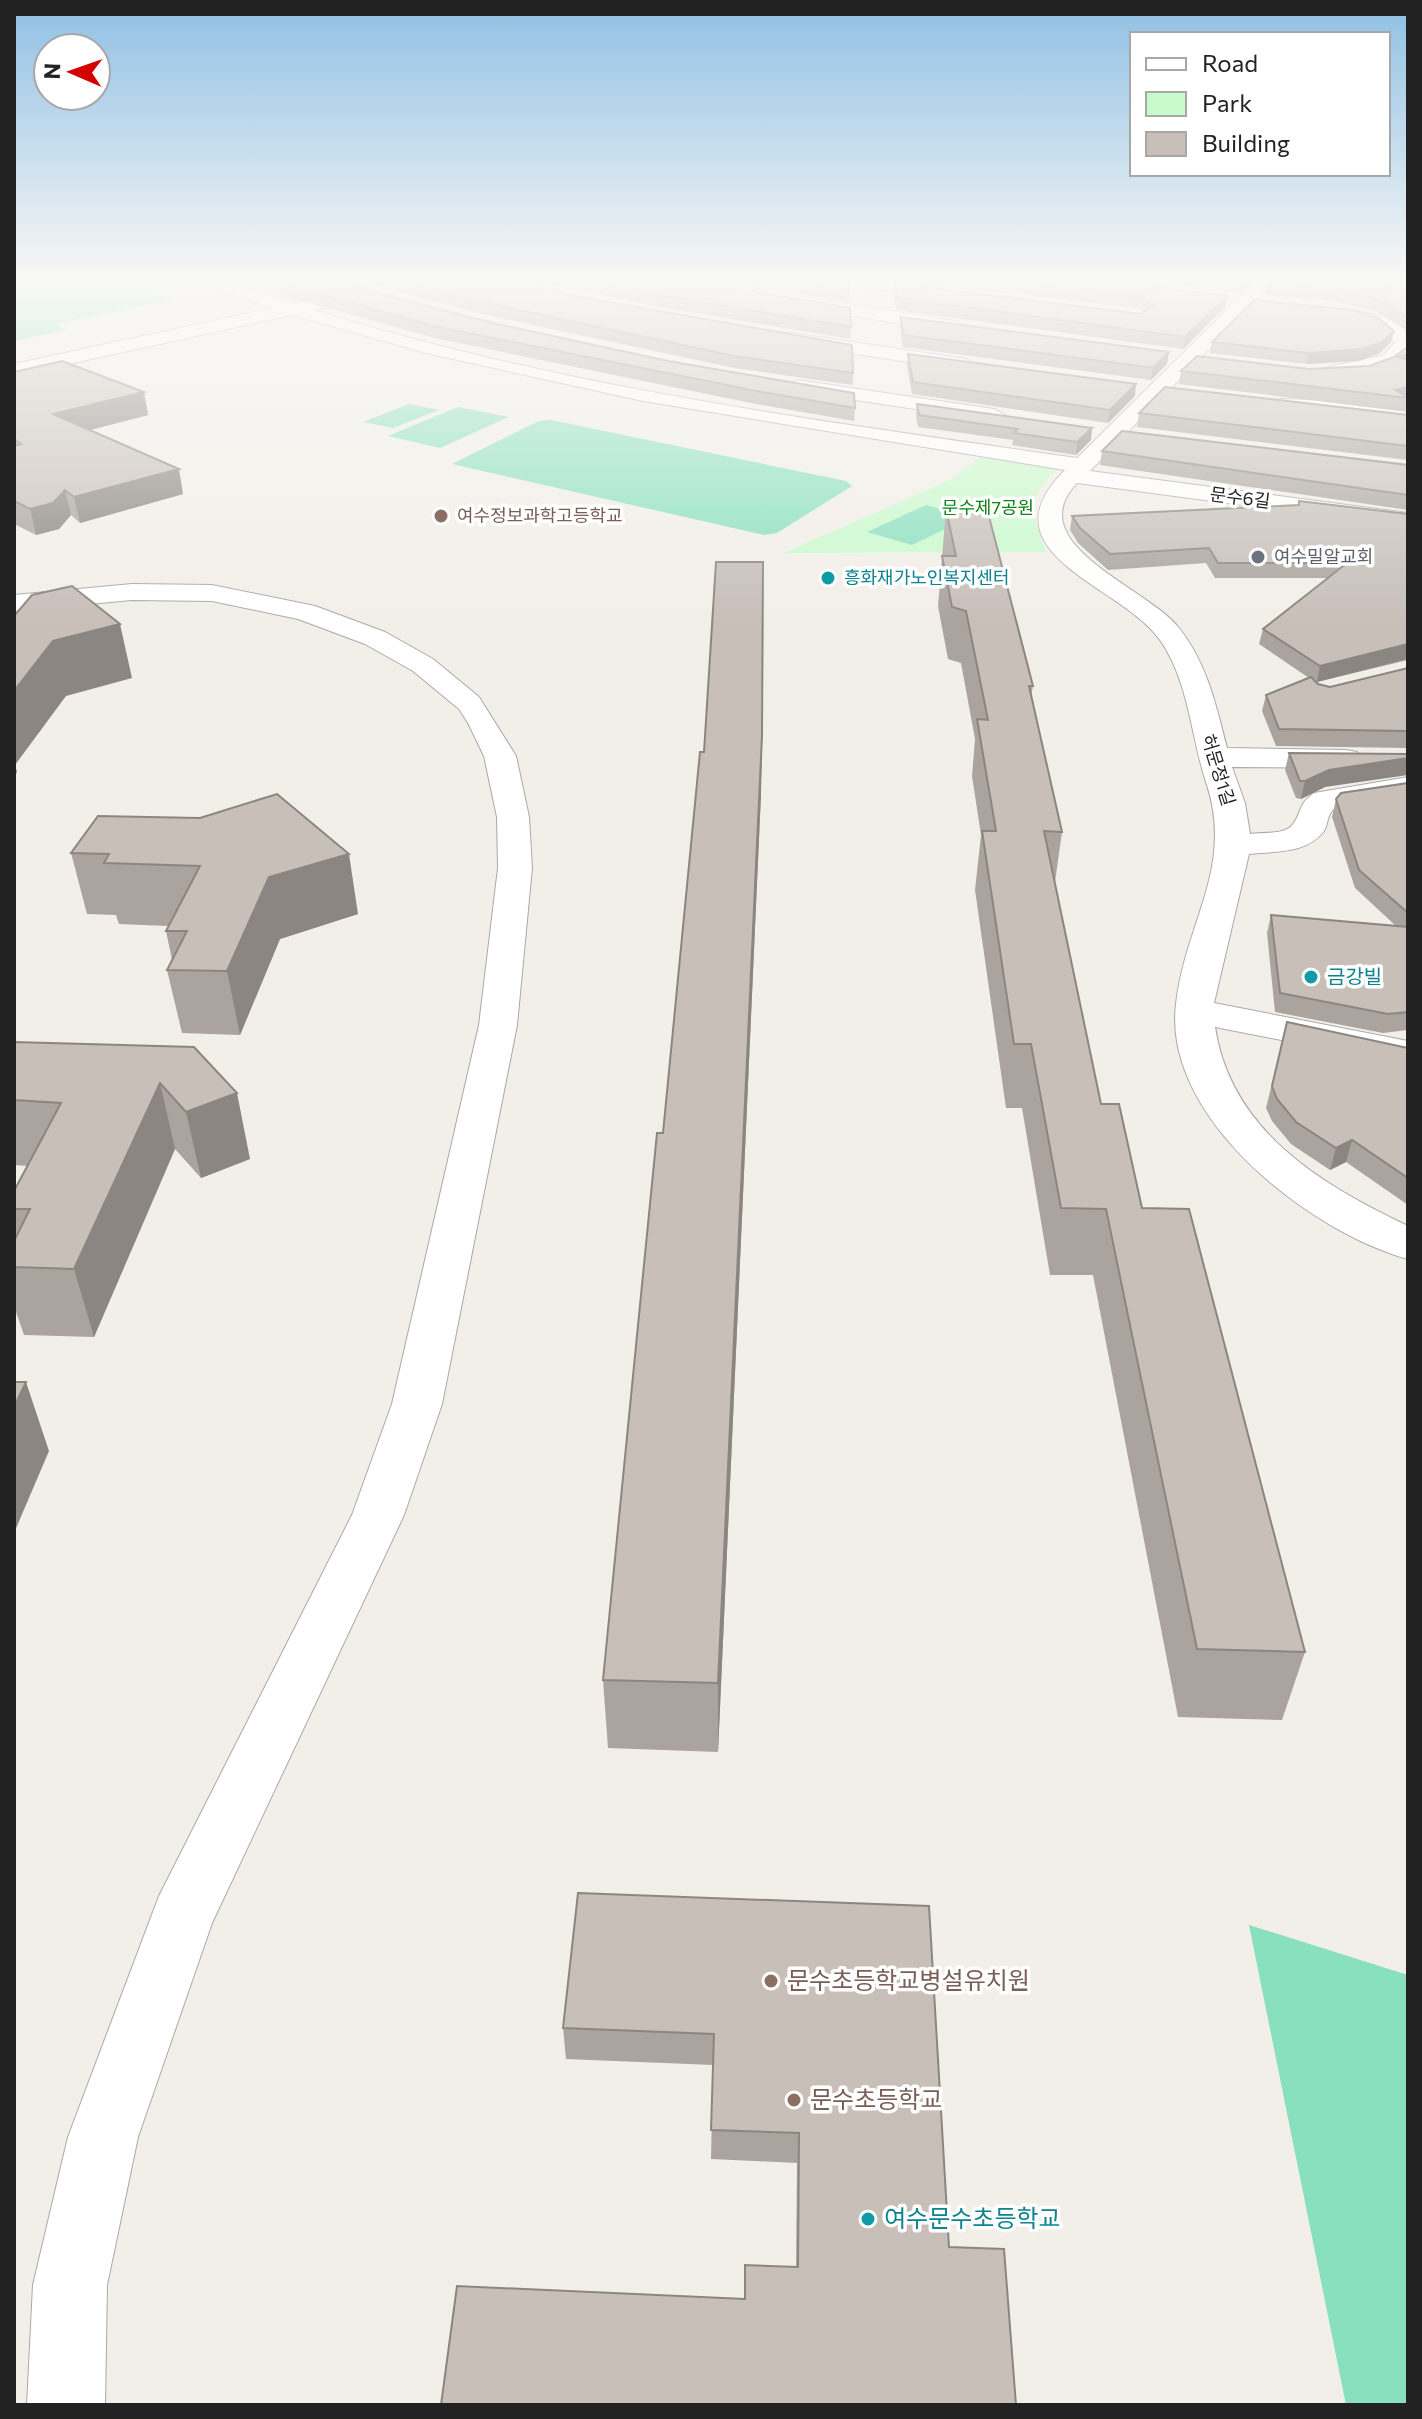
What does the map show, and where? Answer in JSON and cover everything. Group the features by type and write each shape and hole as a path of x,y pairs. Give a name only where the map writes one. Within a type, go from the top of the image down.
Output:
{"street":[{"name":"문수6길","path":"647,396 1078,471 1408,520"},
{"path":"869,396 1021,418"},
{"name":"허문정1길","path":"1151,396 1120,433 1078,471 1051,501 1053,535 1070,557 1146,609 1164,626 1182,652 1194,680 1212,757 1229,799 1236,845 1194,1011 1202,1060 1221,1106 1267,1160 1360,1222 1408,1244"},
{"path":"1408,408 1272,404 1408,421"},
{"path":"1369,490 1357,513 1408,540"},
{"path":"14,603 132,592 212,593 305,612 375,638 436,675 469,703 483,722 500,756 513,817 515,868 498,1025 417,1404 378,1515 182,1917 138,2037 103,2137 70,2285 66,2405"},
{"path":"1212,757 1397,766"},
{"path":"1236,845 1296,839 1310,827 1314,808 1325,800 1397,766"},
{"path":"1194,1011 1408,1053"}],"green space":[{"path":"409,404 439,410 393,428 363,422"},
{"path":"458,407 509,417 440,448 388,436"},
{"path":"551,420 846,481 852,486 777,533 764,535 452,464 539,421"},
{"name":"문수제7공원","path":"981,456 1060,467 1041,488 1034,506 1046,552 784,553 952,479"},
{"path":"926,505 970,517 912,545 867,532"},
{"path":"1249,1925 1408,1975 1408,2405 1346,2405"}],"building":[{"path":"14,396 128,396 53,414 179,469 74,497 65,490 53,503 30,509 14,501 14,446 21,444 14,439"},
{"path":"784,396 854,396 855,408"},
{"path":"1011,396 1124,396 1110,410"},
{"path":"1156,396 1242,396 1408,415 1408,446 1139,413"},
{"path":"917,404 1092,428 1077,442 1014,433 1018,429 919,415"},
{"path":"1122,431 1408,465 1408,495 1102,451"},
{"path":"1299,501 1408,514 1408,644 1320,666 1263,629 1347,563 1218,563 1209,548 1110,554 1080,528 1072,516 1299,505"},
{"path":"946,509 987,509 1033,686 1029,686 1062,832 1044,831 1101,1104 1119,1104 1142,1208 1189,1209 1305,1652 1197,1649 1106,1209 1061,1208 1031,1044 1014,1044 982,831 996,831 977,719 988,720 966,611 952,607 942,556 956,556"},
{"path":"716,562 763,562 762,736 718,1683 603,1680 657,1133 663,1133 700,752 704,752"},
{"path":"72,586 120,624 53,641 14,691 14,616 32,595"},
{"path":"1408,668 1408,731 1279,729 1266,695 1311,677 1318,684 1330,687"},
{"path":"1289,753 1408,754 1408,758 1329,770 1300,781"},
{"path":"1408,783 1408,913 1359,870 1336,799 1341,793"},
{"path":"277,794 349,854 269,877 227,971 167,970 187,931 166,931 200,866 104,863 109,854 71,853 98,816 200,818"},
{"path":"1271,915 1408,927 1408,1012 1388,1014 1280,993"},
{"path":"1287,1022 1408,1048 1408,1178 1352,1140 1336,1148 1296,1122 1277,1099 1272,1086"},
{"path":"14,1042 194,1047 237,1093 186,1112 160,1083 74,1269 14,1267 14,1241 30,1209 14,1209 14,1191 61,1103 14,1100"},
{"path":"14,1382 26,1382 14,1407"},
{"name":"여수문수초등학교","path":"578,1893 929,1906 949,2247 1004,2249 1016,2405 441,2405 457,2286 745,2299 745,2265 798,2267 799,2133 711,2130 714,2034 563,2028"}],"place":[{"name":"여수정보과학고등학교","path":"441,516"},
{"name":"여수밀알교회","path":"1258,557"},
{"name":"흥화재가노인복지센터","path":"828,578"},
{"name":"금강빌","path":"1311,977"},
{"name":"문수초등학교병설유치원","path":"771,1981"},
{"name":"문수초등학교","path":"794,2100"},
{"name":"여수문수초등학교","path":"868,2219"}]}
